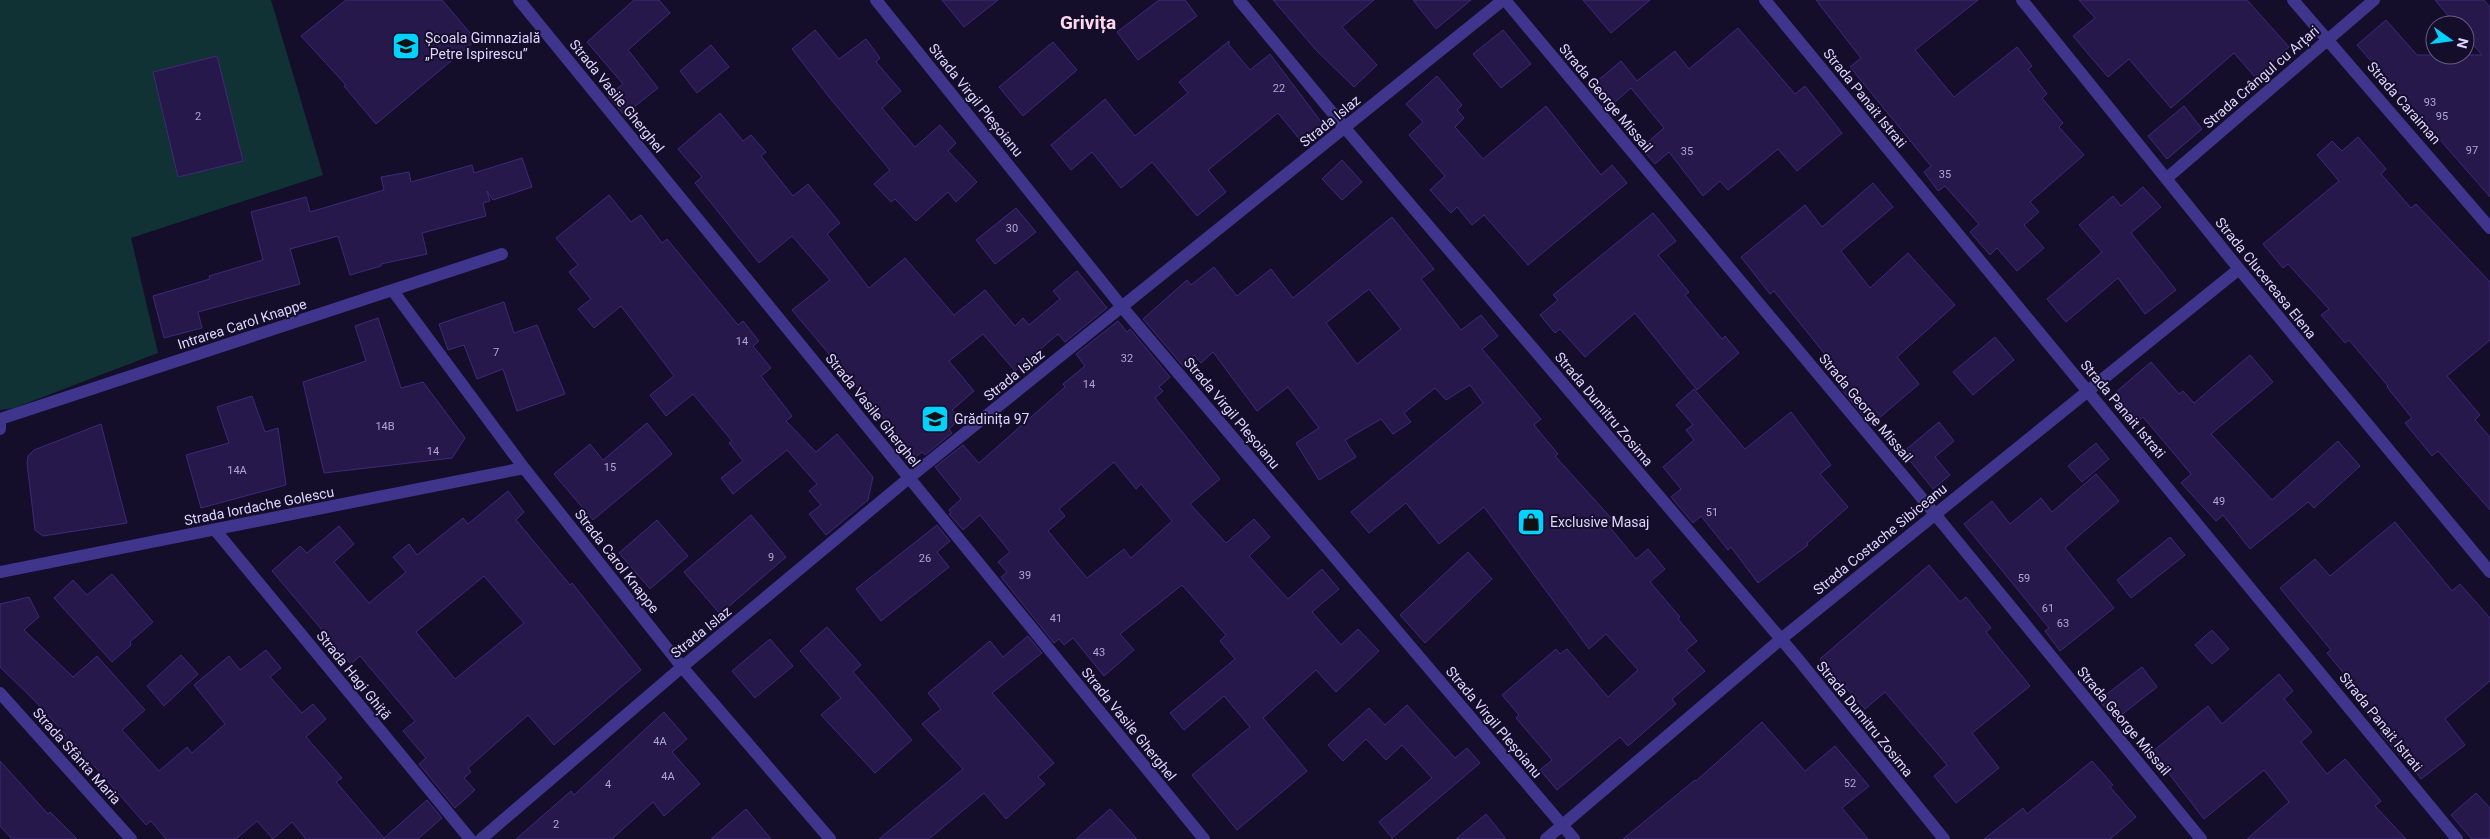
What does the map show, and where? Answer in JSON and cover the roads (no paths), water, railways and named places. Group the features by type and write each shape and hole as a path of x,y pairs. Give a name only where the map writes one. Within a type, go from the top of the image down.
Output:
{"street":[{"name":"Strada Vasile Gherghel","path":"519,0 1204,839"},
{"name":"Strada Virgil Pleșoianu","path":"876,0 1122,307 1574,839"},
{"name":"Strada Dumitru Zosima","path":"1239,0 1345,128 1781,639 1944,839"},
{"name":"Strada Islaz","path":"481,839 909,478 1504,0"},
{"name":"Strada George Missail","path":"1504,0 1934,515 2201,839"},
{"name":"Strada Panait Istrati","path":"1765,0 2457,839"},
{"name":"Strada Clucereasa Elena","path":"2022,0 2167,178 2239,270 2490,572"},
{"name":"Strada Caraiman","path":"2293,0 2329,39 2490,228"},
{"name":"Strada Crângul cu Arțari","path":"2167,178 2374,0"},
{"name":"Intrarea Carol Knappe","path":"0,429 0,419 502,254"},
{"name":"Strada Costache Sibiceanu","path":"1546,839 1781,639 2239,270"},
{"name":"Strada Carol Knappe","path":"392,291 524,468 682,668 830,839"},
{"name":"Strada Iordache Golescu","path":"0,572 216,531 524,468"},
{"name":"Strada Hagi Ghiță","path":"216,531 470,839"},
{"name":"Strada Sfânta Maria","path":"1,698 131,839"}],"place":[{"name":"Școala Gimnazială „Petre Ispirescu”","path":"406,46"},
{"name":"Grădinița 97","path":"935,419"},
{"name":"Exclusive Masaj","path":"1531,522"}],"district":[{"name":"Grivița","path":"1088,22"}]}
